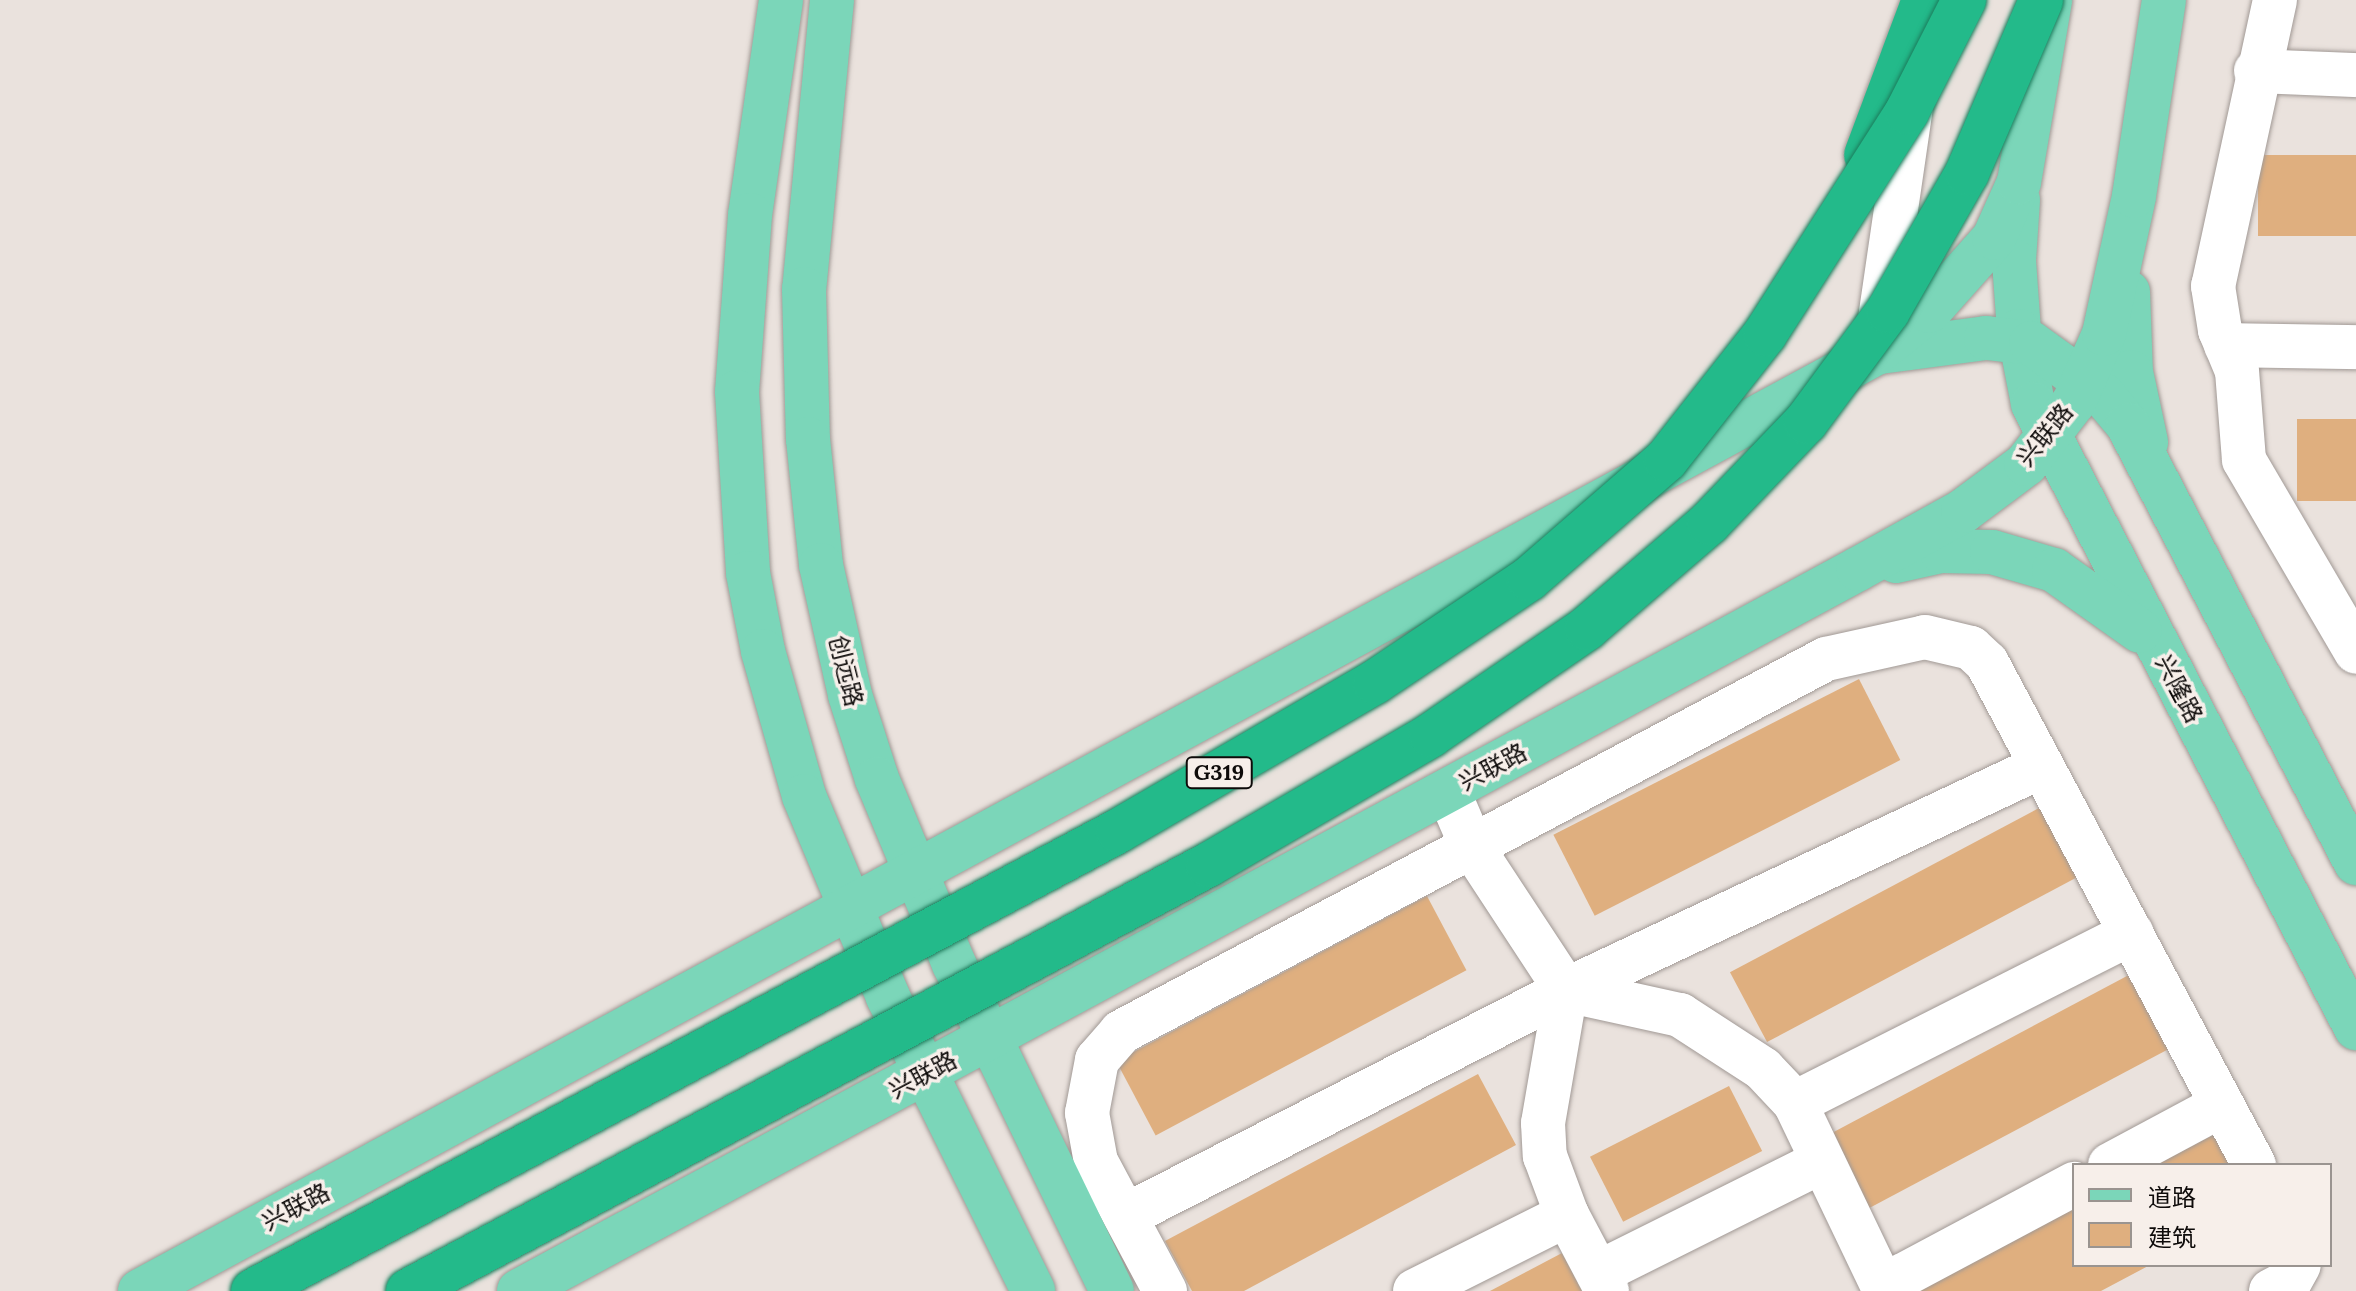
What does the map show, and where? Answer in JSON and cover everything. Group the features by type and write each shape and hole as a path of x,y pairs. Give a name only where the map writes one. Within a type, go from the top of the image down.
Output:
{"highway":[{"path":"1830,239 1926,0"},
{"name":"G319","path":"253,1291 1118,831 1375,682 1529,579 1666,460 1765,334 1830,239 1907,112 1964,0"},
{"path":"408,1291 1208,865 1431,735 1587,628 1709,523 1806,422 1888,311 1967,173 2041,0"}],"main road":[{"path":"781,0 743,295 739,470 748,573 786,742 851,908 925,1074 1033,1291"},
{"name":"创远路","path":"832,0 804,289 808,439 821,565 850,695 916,873 990,1039 1112,1291"},
{"name":"兴联路","path":"140,1291 1876,353 1929,311 1994,238 2019,182 2050,0"},
{"name":"兴联路","path":"519,1291 1858,569 1963,511 2026,464 2084,379 2104,334 2134,196 2164,0"},
{"name":"兴隆路","path":"2019,182 2014,261 2022,342 2033,404 2154,643 2356,1028"},
{"path":"2134,196 2128,280 2131,372 2158,482"},
{"path":"1876,353 1986,338 2022,342 2062,361 2128,425 2356,863"},
{"path":"1858,569 1941,551 1992,552 2054,570 2103,600 2154,643"}],"street":[{"path":"1876,353 1926,0"},
{"path":"2275,0 2256,71 2213,286 2226,345 2237,371 2244,460 2356,652"},
{"path":"2256,71 2356,75"},
{"path":"2226,345 2356,347"},
{"path":"1165,1291 1096,1162 1087,1113 1097,1060 1121,1032 1826,659 1925,637 1971,648 1987,663 2253,1163"},
{"path":"1127,1215 1566,990 2042,766"},
{"path":"1448,791 1472,847 1566,990 1543,1123 1545,1156 1567,1215 1602,1282 1821,1162"},
{"path":"1795,1103 2131,933"},
{"path":"1566,990 1680,1015 1763,1069 1795,1103 1884,1289 2072,1185"},
{"path":"2114,1163 2222,1105"},
{"path":"1415,1291 1567,1215"},
{"path":"2271,1291 2290,1281 2298,1267"}],"building":[{"path":"2258,155 2356,155 2356,236 2258,236"},
{"path":"2297,419 2356,419 2356,501 2297,501"},
{"path":"1859,679 1900,760 1595,916 1553,835"},
{"path":"2054,800 2091,870 1767,1042 1730,972"},
{"path":"1427,896 1466,970 1156,1135 1116,1061"},
{"path":"2142,968 2181,1042 1861,1213 1821,1138"},
{"path":"1478,1074 1516,1145 1244,1291 1192,1291 1165,1241"},
{"path":"1729,1086 1762,1151 1623,1222 1590,1157"},
{"path":"2226,1128 2245,1163 2160,1163"},
{"path":"2072,1209 2072,1267 2146,1267 2101,1291 1917,1291"},
{"path":"1562,1253 1582,1291 1490,1291"}]}
